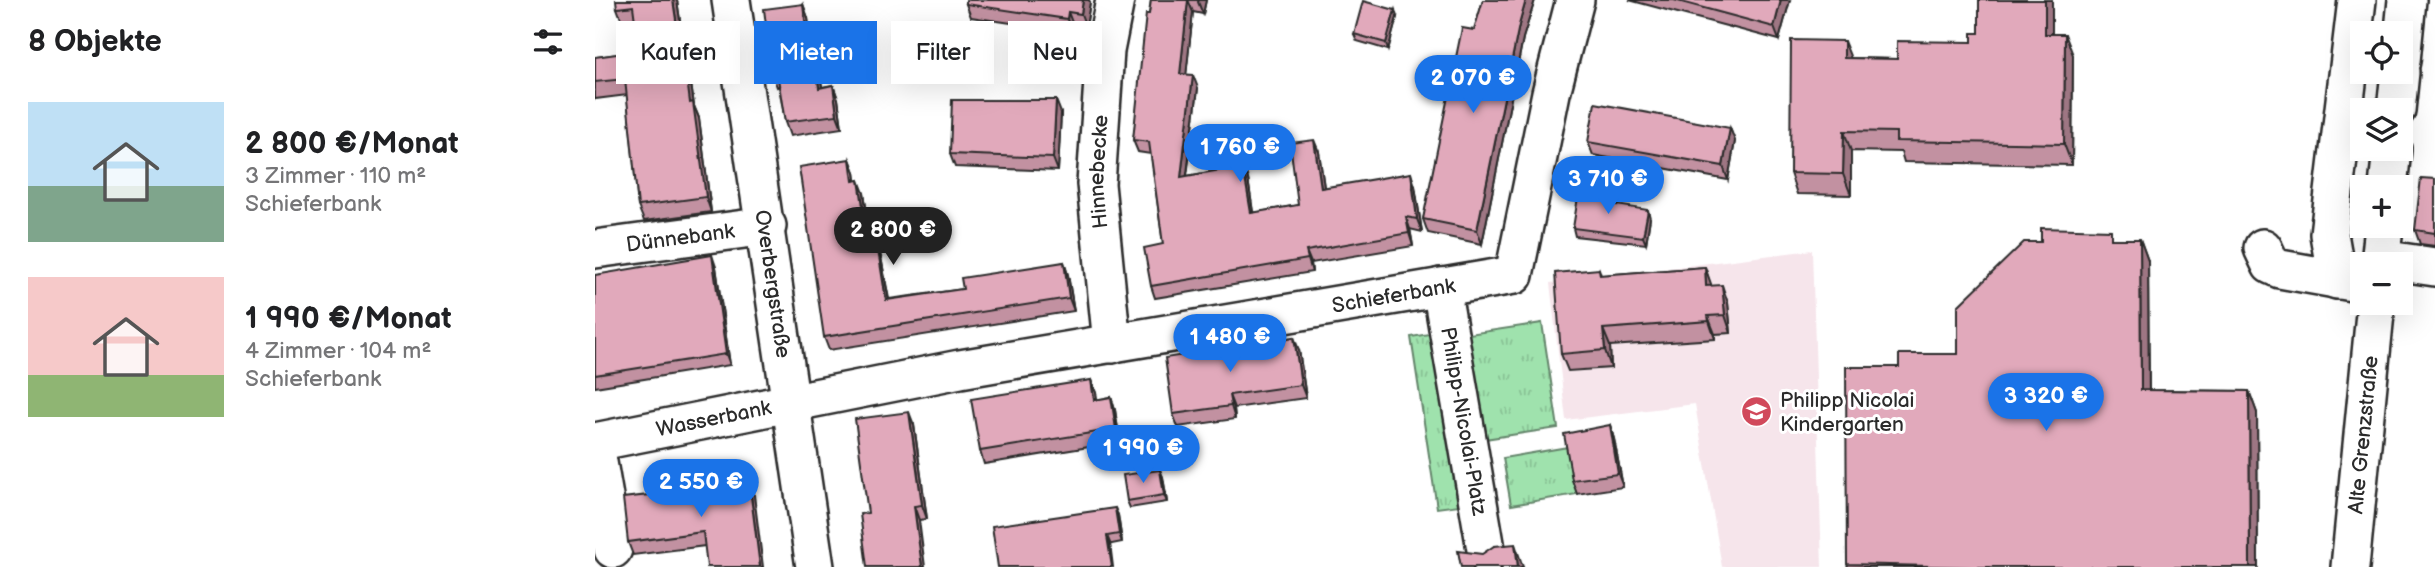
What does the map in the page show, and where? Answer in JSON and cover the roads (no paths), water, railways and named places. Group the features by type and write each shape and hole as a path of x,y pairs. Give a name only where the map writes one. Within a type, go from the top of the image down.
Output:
{"street":[{"name":"Overbergstraße","path":"731,0 767,226 789,402 815,567"},
{"name":"Hinnebecke","path":"1112,344 1096,184 1105,51 1115,0"},
{"name":"Schieferbank","path":"789,402 1514,275 1551,93 1574,0"},
{"path":"2355,252 2329,234 2357,0"},
{"path":"2405,21 2407,0"},
{"name":"Dünnebank","path":"595,248 767,226"},
{"path":"2263,248 2271,265 2280,269 2350,263"},
{"path":"2413,265 2435,267"},
{"name":"Philipp-Nicolai-Platz","path":"1441,287 1487,555"},
{"name":"Alte Grenzstraße","path":"2350,567 2376,315"},
{"name":"Wasserbank","path":"595,443 789,402"},
{"path":"595,443 613,549"}],"place":[{"name":"Philipp Nicolai Kindergarten","path":"1757,412"}]}
